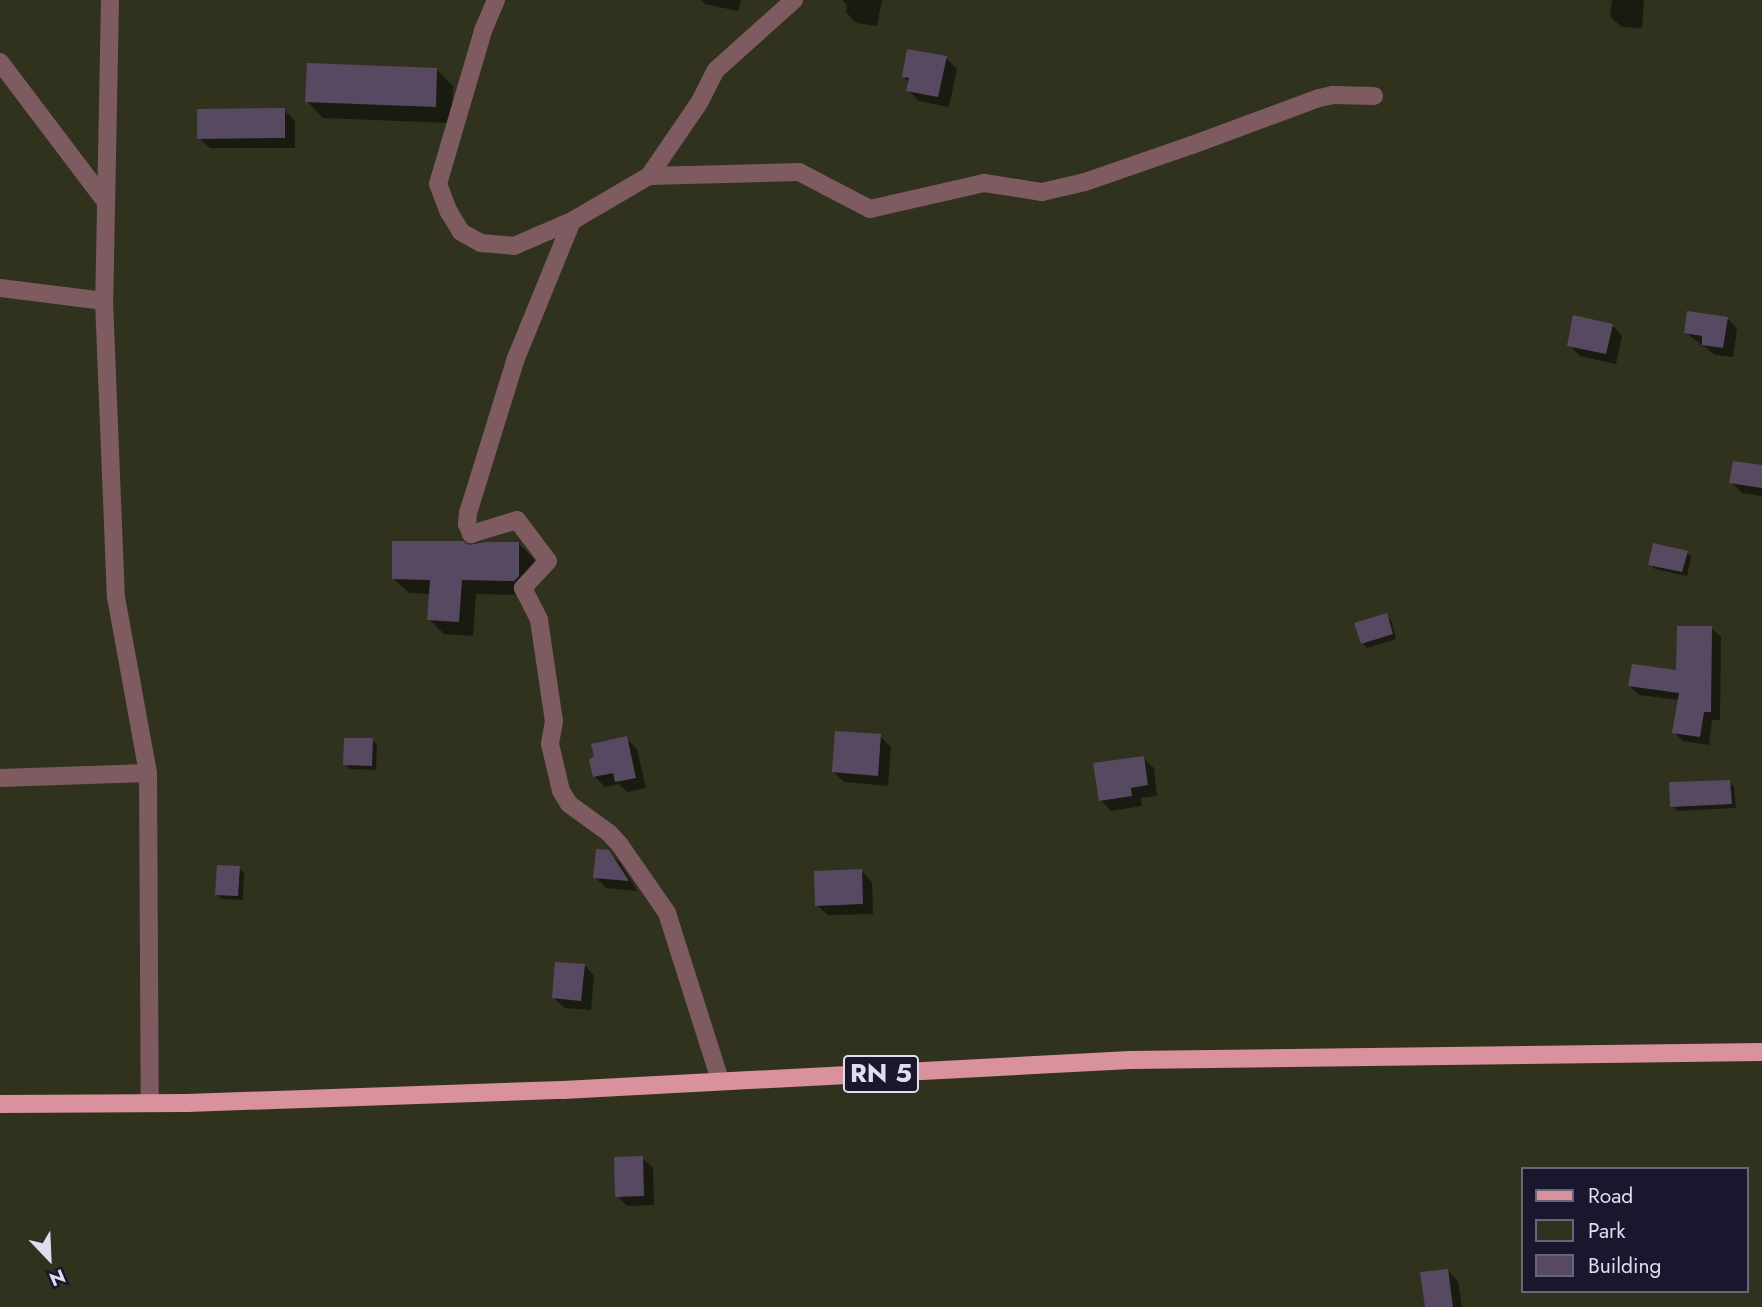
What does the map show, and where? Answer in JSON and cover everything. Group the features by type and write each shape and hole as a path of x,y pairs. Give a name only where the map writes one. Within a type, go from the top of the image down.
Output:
{"main road":[{"name":"RN 5","path":"0,1104 563,1090 720,1080 944,1072 1130,1060 1762,1052"}],"street":[{"path":"110,0 104,301 116,597 148,773 150,1101"},
{"path":"496,0 483,31 438,184 449,212 461,232 481,243 514,246 572,221 649,176 699,103 716,70 794,0"},
{"path":"0,62 106,202"},
{"path":"649,176 799,172 870,209 984,183 1042,192 1109,174 1319,98 1333,95 1374,96"},
{"path":"572,221 516,358 468,513 467,524 471,534 517,520 548,561 523,588 539,620 554,721 550,744 561,791 569,804 583,817 609,833 620,845 667,913 720,1080"},
{"path":"0,288 104,301"},
{"path":"0,778 148,773"}],"green space":[{"path":"0,0 1762,0 1762,1307 0,1307"}],"building":[{"path":"907,49 947,56 938,97 906,91 909,78 902,77"},
{"path":"307,63 437,68 436,107 305,102"},
{"path":"285,108 285,138 197,139 197,109"},
{"path":"1687,311 1728,317 1723,348 1702,345 1702,336 1684,333"},
{"path":"1573,315 1613,324 1606,354 1567,346"},
{"path":"1733,461 1762,465 1762,488 1729,483"},
{"path":"392,541 463,541 469,545 519,542 519,576 514,581 462,580 459,622 427,620 430,580 392,579"},
{"path":"1653,543 1688,551 1682,572 1648,565"},
{"path":"1387,613 1393,634 1361,644 1354,623"},
{"path":"1677,626 1712,626 1711,712 1704,712 1700,737 1672,733 1679,693 1628,686 1632,664 1676,670"},
{"path":"835,731 881,734 878,776 832,772"},
{"path":"627,736 636,778 615,782 613,773 593,777 589,760 594,756 591,744"},
{"path":"344,738 373,738 372,766 343,765"},
{"path":"1144,756 1148,785 1131,788 1132,796 1099,801 1093,763"},
{"path":"1730,780 1732,804 1670,807 1669,782"},
{"path":"596,849 609,850 629,881 593,878"},
{"path":"217,865 240,866 238,896 215,895"},
{"path":"862,869 863,904 815,906 814,871"},
{"path":"555,962 585,964 581,1001 552,998"},
{"path":"643,1156 644,1196 615,1197 614,1157"},
{"path":"1448,1269 1453,1307 1425,1307 1420,1272"}]}
